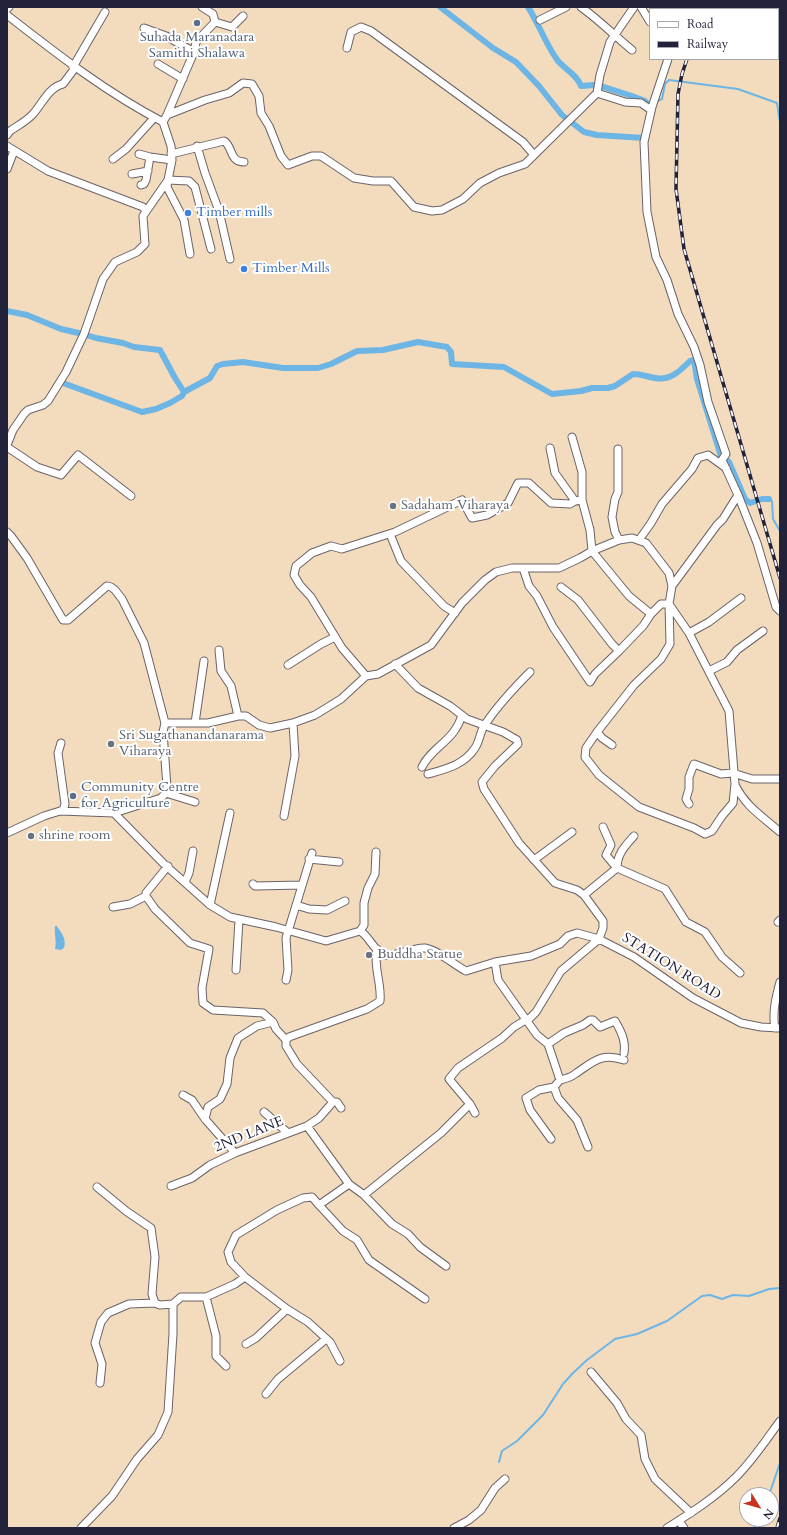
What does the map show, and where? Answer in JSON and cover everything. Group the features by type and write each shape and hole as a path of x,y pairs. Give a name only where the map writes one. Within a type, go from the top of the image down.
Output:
{"street":[{"path":"202,7 213,14 215,22"},
{"path":"540,20 566,7"},
{"path":"581,7 596,18 614,36 632,50"},
{"path":"167,115 205,100 229,93 243,83 252,84 259,96 262,113 281,156 288,165 312,156 321,156 354,178 372,181 391,181 414,207 432,211 442,210 463,199 480,183 499,173 525,164 597,92 602,68 610,42 634,7"},
{"path":"641,7 649,20"},
{"path":"7,134 32,115 43,100 58,85 63,84 105,12"},
{"path":"7,15 74,67 140,111 163,122 171,146 172,157 167,187 184,220 190,254"},
{"path":"215,22 232,27 243,16"},
{"path":"163,122 183,79 194,52 196,42 215,22"},
{"path":"347,48 351,32 361,27 371,31 523,142 534,155"},
{"path":"144,28 166,36 194,52"},
{"path":"668,60 655,97 644,142 647,212 656,257 667,280 678,314 694,347 700,365 708,402 726,469 757,543 776,607 780,611"},
{"path":"158,64 183,79"},
{"path":"597,92 625,102 640,103 652,109"},
{"path":"113,159 126,149 154,118"},
{"path":"139,154 150,157 172,157 198,146 224,141 227,143 234,159 239,162 244,162"},
{"path":"7,146 48,172 143,206 146,212"},
{"path":"198,146 205,174 219,211 230,259"},
{"path":"7,169 14,151"},
{"path":"141,185 144,184 148,172 150,157"},
{"path":"132,174 148,172"},
{"path":"131,496 78,455 61,475 37,467 7,446 13,430 24,414 28,410 43,405 48,401 66,372 84,334 102,279 115,262 138,252 145,244 143,216 168,180"},
{"path":"168,180 189,181 195,187 211,249"},
{"path":"572,437 582,472 579,500"},
{"path":"550,448 555,473 579,500 590,530 592,550 629,596 651,614"},
{"path":"618,449 618,492 612,517 618,540"},
{"path":"639,540 662,504 692,469 698,458 708,455 726,469"},
{"path":"366,676 342,648 311,597 300,585 294,575 296,566 312,553 331,546 342,549 392,533 462,500 472,518 487,515 508,503 518,483 529,483 551,503 570,504 579,500"},
{"path":"672,586 723,519 738,495"},
{"path":"7,532 27,558 64,620 68,620 107,586 115,590 122,599 144,643 165,723 164,732 167,787 166,793 161,798 114,813 63,811 44,816 7,833"},
{"path":"392,533 401,561 444,606 456,613"},
{"path":"165,723 208,723 238,716 246,716 259,725 270,728 293,723 315,715 341,699 366,676 378,674 431,646 462,603 485,580 496,572 512,568 559,568 580,558 592,550 618,540 632,538 646,543 669,573 672,586 669,604 670,644 661,659 634,685 597,732 586,748 585,757 599,775 639,807 694,828 705,834 712,832 722,816 733,803 735,784"},
{"path":"523,568 530,586 537,596 553,627 590,682 595,674 643,626 651,614 661,604 669,604"},
{"path":"561,587 578,600 619,651"},
{"path":"688,634 709,622 741,598"},
{"path":"669,604 709,671 729,711 735,784 742,798 755,812 780,832"},
{"path":"709,671 727,662 737,650 763,631"},
{"path":"288,665 335,637"},
{"path":"219,650 221,670 231,686 238,716"},
{"path":"194,723 204,661"},
{"path":"395,664 418,688 450,706 467,719 503,732 517,740 518,744 495,766 482,782 484,789 519,843 534,860 555,883 577,890 584,895 603,921 603,928 599,939 561,971 536,1012 527,1021 524,1021 514,1027 502,1038 458,1068 449,1079 470,1104 475,1113"},
{"path":"428,774 453,767 466,759 475,748 484,725 500,704 530,672"},
{"path":"422,767 426,760 448,740 458,726 462,715"},
{"path":"284,816 295,756 293,723"},
{"path":"597,732 602,738 612,745"},
{"path":"61,743 58,753 65,804 63,811"},
{"path":"689,804 686,799 689,789 689,777 694,764 721,774 733,773 752,778 780,779"},
{"path":"166,793 195,802"},
{"path":"114,813 184,882 210,904 230,917 326,941 360,931 364,925 364,903 368,888 375,874 376,852"},
{"path":"210,904 230,813"},
{"path":"603,828 611,845 606,855 618,868 665,889 686,922 704,932 722,957 740,973"},
{"path":"534,860 572,832"},
{"path":"618,868 617,860 622,849 634,836"},
{"path":"184,882 189,874 193,851"},
{"path":"286,980 288,970 286,938 311,856 339,862"},
{"path":"114,907 130,904 146,896 146,893 168,866"},
{"path":"584,895 618,868"},
{"path":"254,884 255,886 302,885"},
{"path":"146,896 155,909 190,943 208,949 202,988 203,1003 213,1010 262,1013 273,1022 276,1030 286,1040 286,1046 297,1064 333,1102 337,1102 341,1108"},
{"path":"296,905 309,909 327,910 345,901"},
{"path":"236,970 239,920"},
{"path":"286,1040 290,1037 367,1009 380,1002 381,994 376,971 377,950 364,933 360,931"},
{"name":"STATION ROAD","path":"377,950 382,954 388,955 425,948 432,950 466,971 495,962 531,956 560,944 568,936 577,933 599,939 634,957 693,998 741,1023 761,1027 778,1028"},
{"path":"495,962 498,980 537,1035 548,1044 560,1080"},
{"path":"778,1028 773,1017 780,982"},
{"path":"548,1044 590,1020 593,1020 600,1027 616,1021 622,1034 625,1047 624,1056 605,1057 588,1064 574,1075 560,1080 554,1086 539,1090 526,1098 530,1110 551,1139"},
{"path":"205,1118 208,1107 220,1099 227,1084 230,1058 238,1038 258,1026 273,1022"},
{"path":"554,1086 558,1098 578,1120 588,1147"},
{"path":"183,1095 192,1100 205,1118 235,1153"},
{"name":"2ND LANE","path":"171,1186 192,1178 210,1165 235,1153 306,1126 319,1118 333,1102"},
{"path":"364,1195 441,1133 470,1104"},
{"path":"264,1112 288,1133"},
{"path":"306,1126 349,1184 364,1195 392,1224 408,1234 420,1247 446,1266"},
{"path":"319,1205 349,1184"},
{"path":"97,1187 126,1211 151,1228 155,1257 152,1294 155,1302"},
{"path":"340,1361 330,1342 308,1322 286,1309 245,1277 231,1262 228,1252 236,1235 277,1210 303,1198 312,1197 343,1231 357,1240 369,1260 425,1299"},
{"path":"100,1383 102,1364 95,1343 101,1322 108,1313 129,1304 155,1302 160,1305 173,1304 181,1297 206,1297 235,1284 245,1277"},
{"path":"206,1297 216,1336 216,1356 226,1366"},
{"path":"81,1528 112,1496 137,1459 158,1435 168,1412 173,1334 173,1304"},
{"path":"246,1344 256,1338 286,1309"},
{"path":"266,1394 278,1379 326,1339"},
{"path":"591,1372 617,1403 626,1419 641,1435 645,1459 655,1479 691,1513"},
{"path":"667,1528 691,1513 737,1476 780,1421"},
{"path":"454,1528 469,1520 481,1510 495,1488 505,1479"},
{"path":"469,1520 472,1528"},
{"path":"679,1521 684,1528"}],"water":[{"path":"56,925 65,942 64,948 61,950 55,949"}],"waterway":[{"path":"440,7 493,48 516,62 539,86 562,115 584,132 597,135 644,138"},
{"path":"528,7 558,61 577,79 581,86 594,85 604,87 645,101 648,105"},
{"path":"655,102 662,99 665,84 669,80 738,89 777,103 780,122"},
{"path":"7,311 27,315 61,329 96,338 123,343 134,347 160,350 184,392 210,378 217,366 223,364 243,362 283,368 318,368 331,364 357,351 383,350 418,342 447,347 451,352 452,364 504,367 552,394 581,391 592,388 608,388 615,386 633,374 660,379 670,377 690,361 694,360 697,379 721,456 729,462 745,499 750,503 762,499 769,499"},
{"path":"63,383 142,412 156,409 170,403 182,396 184,392"},
{"path":"769,499 772,501 773,519 780,531"},
{"path":"499,1462 502,1451 517,1441 543,1415 563,1384 573,1373 587,1360 615,1339 637,1334 667,1321 702,1296 710,1295 722,1299 733,1295 749,1296 769,1289 780,1288"},
{"path":"772,1487 780,1463"}],"railway":[{"path":"687,60 678,94 676,189 684,249 780,578"},
{"path":"777,1528 780,1518"}],"place":[{"name":"Suhada Maranadara Samithi Shalawa","path":"197,23"},
{"name":"Timber mills","path":"188,213"},
{"name":"Timber Mills","path":"244,269"},
{"name":"Sadaham Viharaya","path":"393,506"},
{"name":"Sri Sugathanandanarama Viharaya","path":"111,744"},
{"name":"Community Centre for Agriculture","path":"73,796"},
{"name":"shrine room","path":"31,836"},
{"name":"Buddha Statue","path":"369,955"}]}
